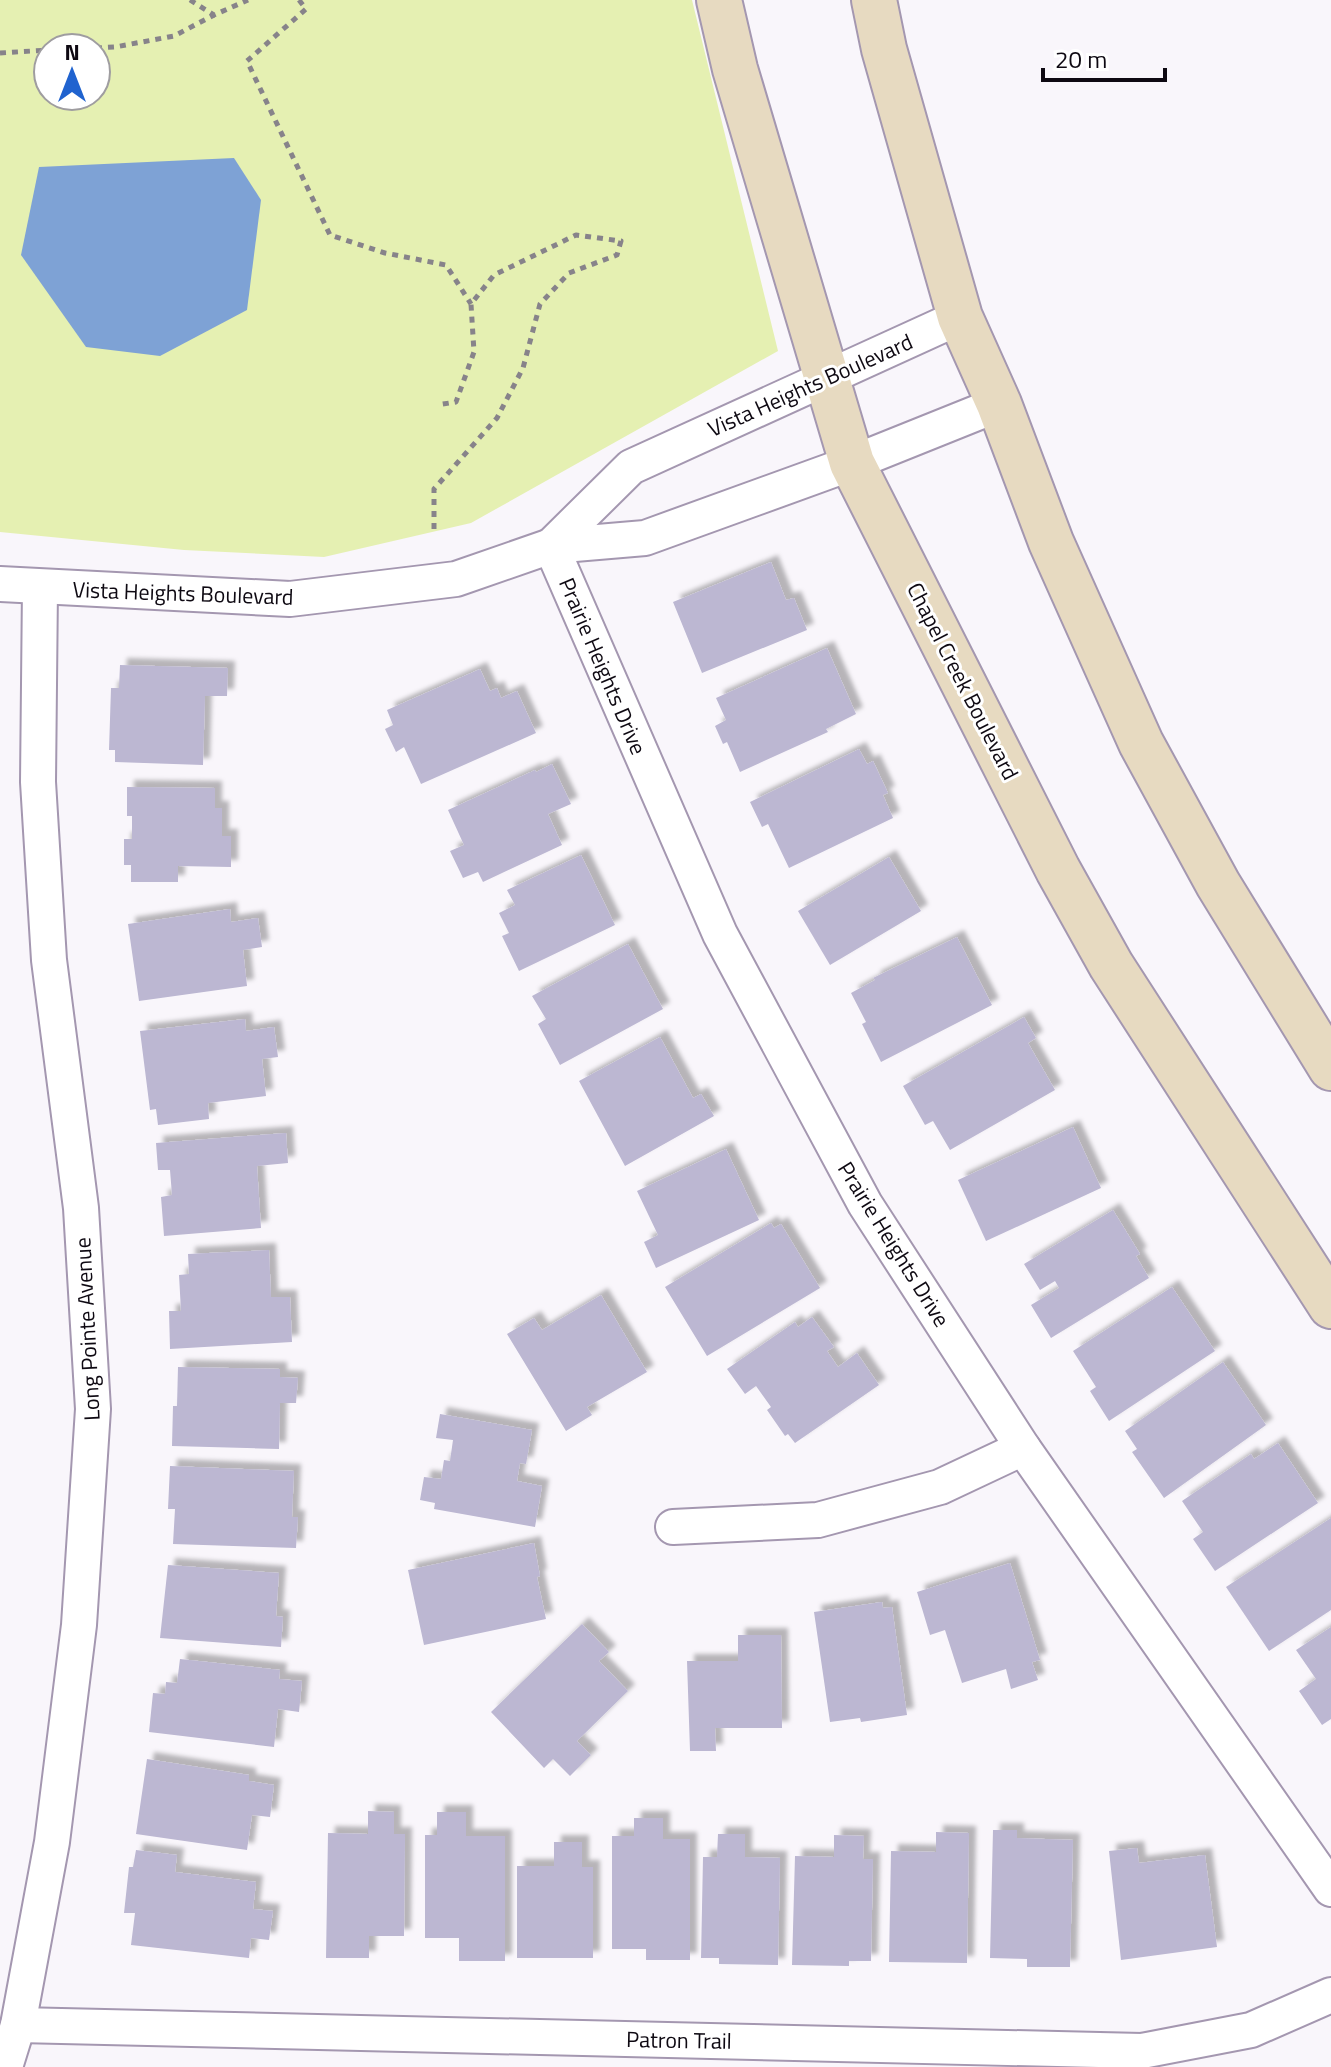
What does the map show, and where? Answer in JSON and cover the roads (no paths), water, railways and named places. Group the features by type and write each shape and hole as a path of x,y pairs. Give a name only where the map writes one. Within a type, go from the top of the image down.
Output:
{"main road":[{"name":"Chapel Creek Boulevard","path":"719,0 735,69 852,463 1058,870 1111,965 1331,1306"},
{"path":"874,0 884,49 960,317 999,404 1051,542 1141,743 1218,884 1331,1068"}],"street":[{"name":"Vista Heights Boulevard","path":"551,546 631,467 960,317"},
{"name":"Vista Heights Boulevard","path":"0,584 290,599 456,579 551,546 645,538 852,463 999,404"},
{"name":"Prairie Heights Drive","path":"551,546 720,934 865,1204 1023,1448 1331,1889"},
{"name":"Long Pointe Avenue","path":"5,2067 18,2025 52,1842 79,1625 93,1409 81,1208 49,960 38,782 40,587"},
{"path":"673,1527 818,1520 940,1487 1023,1448"},
{"name":"Patron Trail","path":"18,2025 1142,2051 1251,2030 1331,1995"}],"water":[{"path":"234,158 261,200 247,310 160,356 86,347 21,255 39,167"}]}
